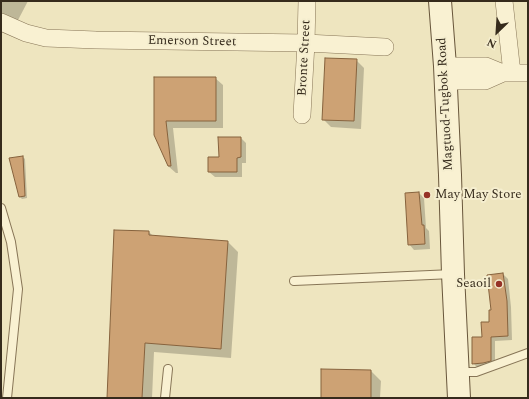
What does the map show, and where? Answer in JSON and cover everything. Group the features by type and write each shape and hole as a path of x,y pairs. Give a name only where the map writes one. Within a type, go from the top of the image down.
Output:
{"main road":[{"name":"Magtuod-Tugbok Road","path":"440,1 450,175 459,398"}],"street":[{"name":"Bronte Street","path":"302,115 307,1"},
{"path":"445,73 486,66 514,73 504,1"},
{"name":"Emerson Street","path":"1,22 26,33 46,38 385,47"}],"lane":[{"path":"1,208 11,242 18,289 7,398"},
{"path":"294,281 453,274"},
{"path":"458,372 476,372 528,353"},
{"path":"165,398 168,369"}],"building":[{"path":"325,58 357,59 354,121 322,120"},
{"path":"154,77 216,77 216,121 166,121 171,166 168,166 154,135"},
{"path":"218,137 241,137 241,157 237,158 237,172 208,172 208,157 219,157"},
{"path":"23,156 25,196 19,197 9,158"},
{"path":"419,192 425,244 408,245 405,193"},
{"path":"114,230 149,231 149,235 228,241 221,349 145,343 142,398 107,398"},
{"path":"503,273 507,301 508,336 491,337 491,361 472,364 472,337 482,337 481,322 489,322 489,310 491,310 487,275"},
{"path":"321,369 371,370 371,398 321,398"}],"place":[{"name":"May May Store","path":"427,195"},
{"name":"Seaoil","path":"499,284"}]}
